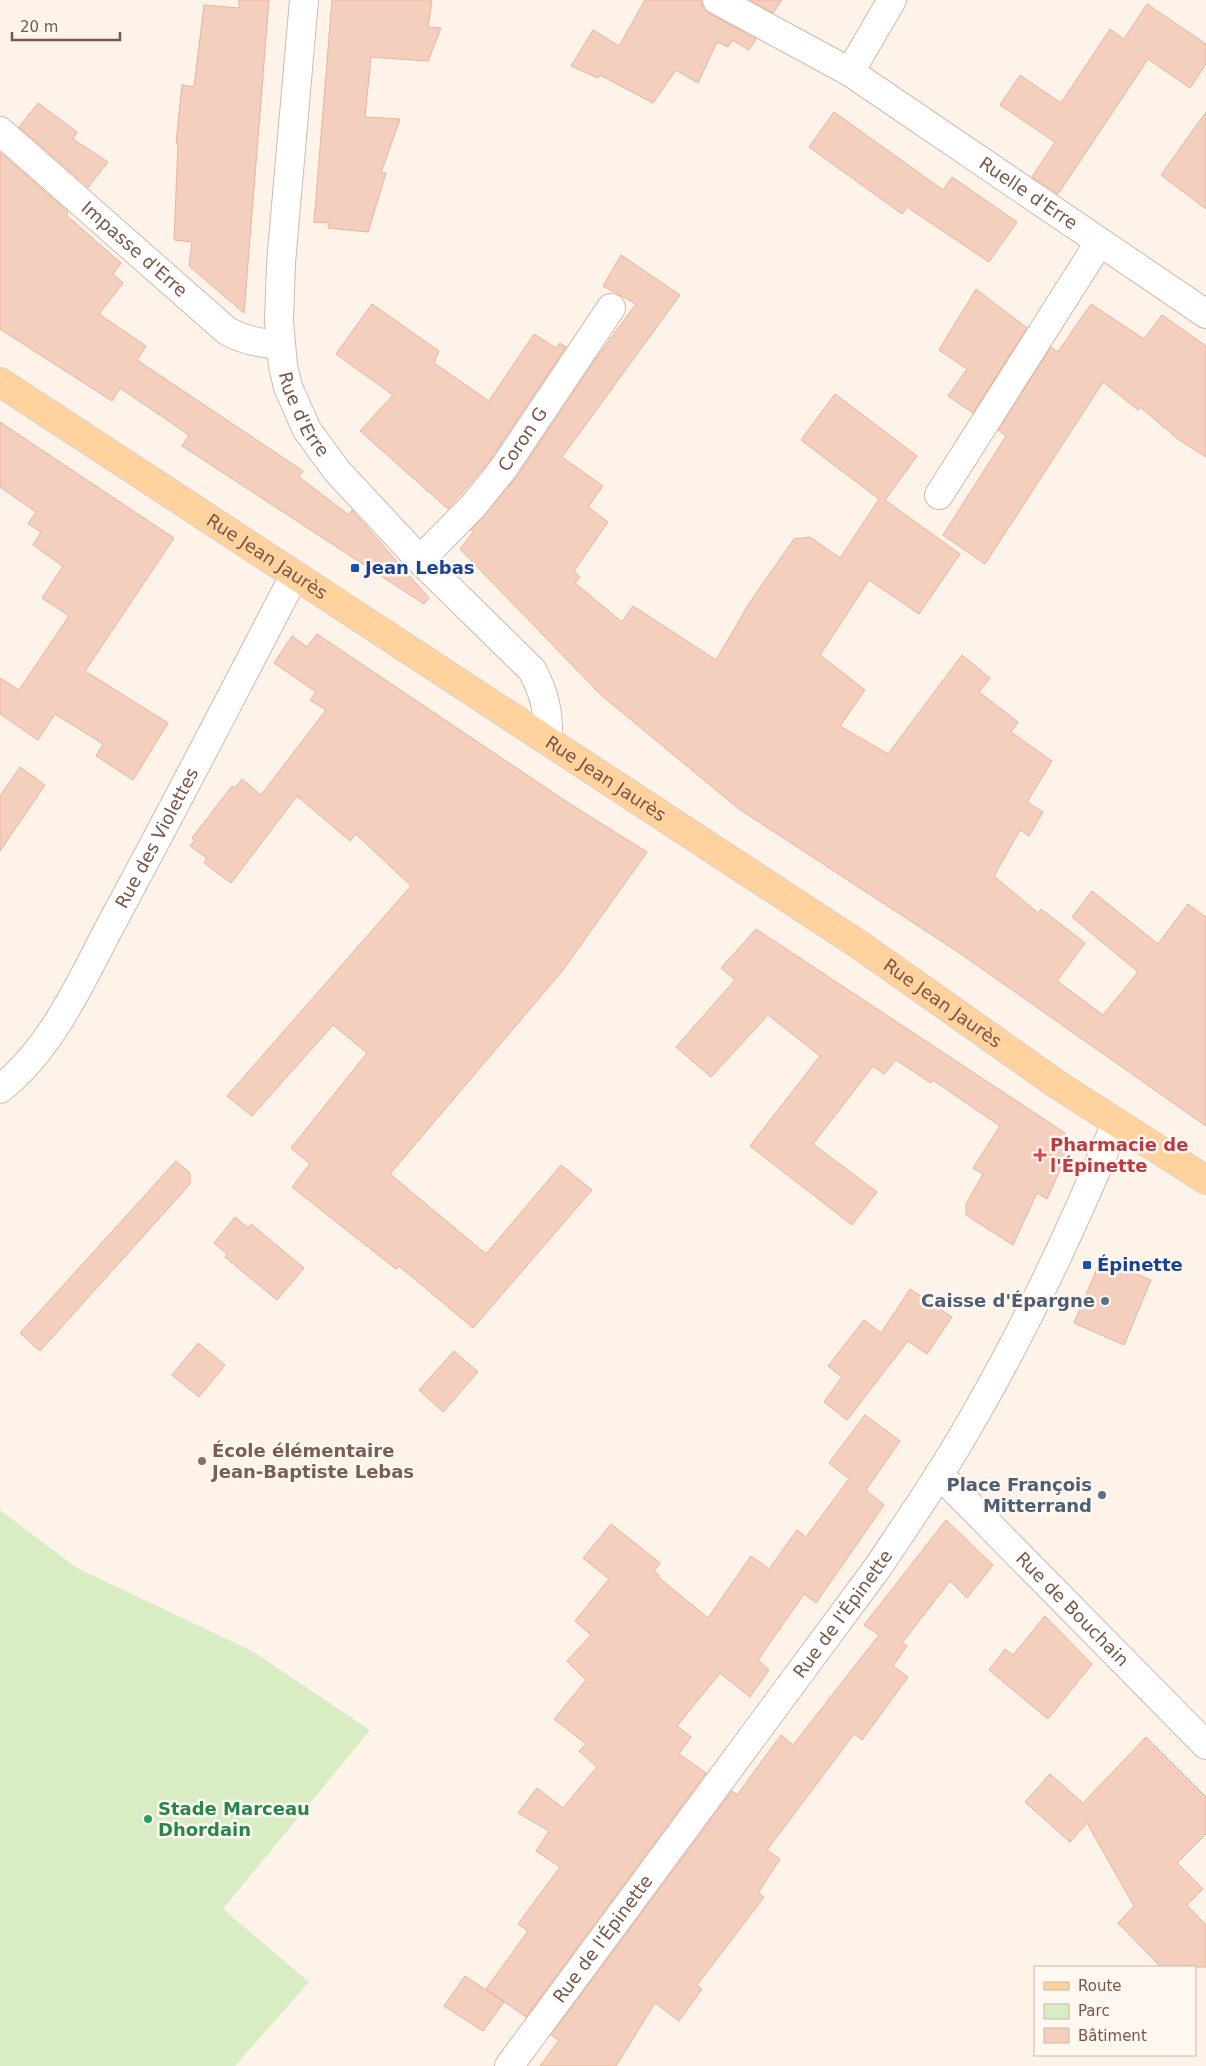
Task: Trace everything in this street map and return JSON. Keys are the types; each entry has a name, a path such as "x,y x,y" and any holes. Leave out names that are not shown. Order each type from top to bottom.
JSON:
{"main road":[{"name":"Rue Jean Jaurès","path":"0,382 861,946 1116,1124 1206,1180"}],"street":[{"name":"Rue d'Erre","path":"304,0 281,263 280,345 288,387 307,430 337,471 420,560 532,670 541,686 547,704 549,718 548,740"},
{"name":"Ruelle d'Erre","path":"717,0 850,72 1099,244 1206,314"},
{"path":"850,72 892,0"},
{"name":"Impasse d'Erre","path":"0,131 227,331 247,340 280,345"},
{"path":"939,494 1099,244"},
{"name":"Coron G","path":"420,560 473,506 503,469 611,308"},
{"name":"Rue des Violettes","path":"0,1089 19,1072 61,1016 156,842 294,576"},
{"name":"Rue de l'Épinette","path":"509,2066 878,1566 939,1474 975,1414 1057,1258 1116,1124"},
{"name":"Rue de Bouchain","path":"939,1474 1206,1745"}],"green space":[{"name":"Stade Marceau Dhordain","path":"0,1510 77,1568 252,1651 370,1730 223,1909 309,1982 235,2066 0,2066"}],"building":[{"path":"239,0 269,0 244,313 189,266 192,242 174,240 178,143 176,143 182,85 194,87 204,5 239,8"},
{"path":"332,0 432,0 428,27 441,28 428,61 371,57 365,117 400,119 381,173 386,173 368,232 328,228 329,223 314,222"},
{"path":"645,0 701,0 703,8 710,14 756,39 749,50 732,40 728,47 717,42 698,83 676,70 653,103 600,75 598,78 571,66 593,30 619,46"},
{"path":"750,0 782,0 773,13"},
{"path":"1147,4 1206,44 1206,64 1190,88 1148,59 1058,194 1032,177 1055,142 1000,105 1020,75 1061,103 1110,29 1124,39"},
{"path":"38,103 77,132 73,139 108,162 88,187 19,127"},
{"path":"834,112 943,190 952,177 1017,222 989,262 907,207 902,214 809,147"},
{"path":"1206,112 1206,209 1161,175"},
{"path":"0,152 68,212 66,215 121,263 113,274 123,283 99,314 146,346 137,360 303,471 299,477 349,515 352,510 429,598 424,604 182,446 189,435 120,388 112,401 0,329"},
{"path":"621,255 680,295 562,457 603,486 588,507 608,522 574,571 580,577 575,583 622,622 633,606 716,660 750,602 794,539 810,537 840,558 879,499 801,440 835,394 917,456 885,500 960,554 919,614 869,580 820,655 865,690 840,726 888,754 962,655 990,678 979,692 1018,722 1011,732 1052,761 1027,802 1043,812 1029,836 1020,830 994,876 1038,913 1041,909 1085,943 1057,981 1103,1015 1138,972 1072,917 1092,891 1158,944 1188,904 1206,917 1206,1126 961,954 739,809 601,695 460,549 473,532 471,530 516,478 594,361 636,304 603,286"},
{"path":"976,289 1027,328 973,413 948,396 967,369 939,350"},
{"path":"372,304 439,351 434,363 489,401 534,334 556,348 560,343 566,347 490,460 448,509 360,431 393,395 336,354"},
{"path":"1091,304 1144,339 1162,315 1206,346 1206,457 1179,440 1140,407 1138,410 1103,382 985,564 943,535 1006,436 998,430 1051,347 1058,352"},
{"path":"0,422 174,538 85,671 168,723 133,780 96,756 103,744 55,714 38,740 0,714 0,678 19,690 69,616 42,598 63,566 33,545 41,532 28,524 36,512 0,487"},
{"path":"317,634 570,804 647,852 563,970 390,1174 486,1254 561,1165 592,1190 473,1328 399,1266 396,1269 292,1187 310,1164 291,1148 367,1053 333,1025 252,1116 227,1096 411,886 356,834 350,841 297,796 231,883 204,863 207,858 190,846 195,840 192,838 232,786 235,788 242,779 261,795 326,710 310,700 316,692 274,663 292,636 307,647"},
{"path":"20,767 45,785 0,851 0,796"},
{"path":"756,929 1065,1133 1069,1150 1047,1199 1037,1193 1013,1245 966,1215 966,1204 983,1174 973,1168 1000,1126 933,1080 931,1083 896,1060 884,1074 873,1066 813,1144 877,1192 852,1225 750,1146 820,1056 768,1015 711,1077 676,1047 735,980 721,968"},
{"path":"176,1161 190,1173 190,1184 40,1351 20,1333"},
{"path":"235,1217 248,1228 251,1224 304,1268 277,1300 225,1257 227,1254 214,1243"},
{"path":"1101,1259 1151,1280 1124,1345 1074,1323"},
{"path":"910,1289 952,1317 927,1354 908,1341 847,1420 824,1402 842,1377 828,1366 864,1320 881,1333"},
{"path":"198,1343 225,1365 199,1397 172,1375"},
{"path":"454,1351 478,1372 443,1412 419,1390"},
{"path":"865,1415 900,1441 866,1490 884,1505 816,1603 804,1594 758,1660 769,1670 750,1697 720,1673 677,1726 691,1737 679,1754 706,1773 526,2017 486,1989 528,1931 518,1924 560,1867 536,1851 549,1831 518,1813 537,1788 563,1808 597,1767 579,1751 586,1744 554,1719 586,1680 567,1661 591,1635 575,1621 609,1579 583,1558 611,1524 660,1563 654,1571 659,1575 658,1577 708,1618 751,1556 769,1569 797,1530 806,1537 849,1479 829,1463"},
{"path":"946,1520 993,1565 967,1598 950,1581 902,1643 907,1646 893,1666 908,1677 862,1740 854,1734 767,1850 780,1859 758,1893 764,1897 697,1985 702,1989 679,2021 655,2003 616,2066 540,2066 559,2040 551,2035 732,1791 737,1795 781,1735 793,1745 879,1635 864,1625"},
{"path":"1045,1616 1092,1664 1048,1719 989,1670 1005,1649 1013,1655"},
{"path":"1146,1737 1206,1797 1206,1834 1177,1863 1203,1889 1187,1905 1206,1925 1206,1967 1160,1966 1118,1923 1134,1906 1087,1823 1070,1842 1025,1802 1050,1774 1083,1803"},
{"path":"465,1976 504,2002 483,2031 444,2006"}],"place":[{"name":"Jean Lebas","path":"355,568"},
{"name":"Pharmacie de l'Épinette","path":"1040,1155"},
{"name":"Épinette","path":"1087,1265"},
{"name":"Caisse d'Épargne","path":"1105,1301"},
{"name":"École élémentaire Jean-Baptiste Lebas","path":"202,1461"},
{"name":"Place François Mitterrand","path":"1102,1495"},
{"name":"Stade Marceau Dhordain","path":"148,1819"}]}
